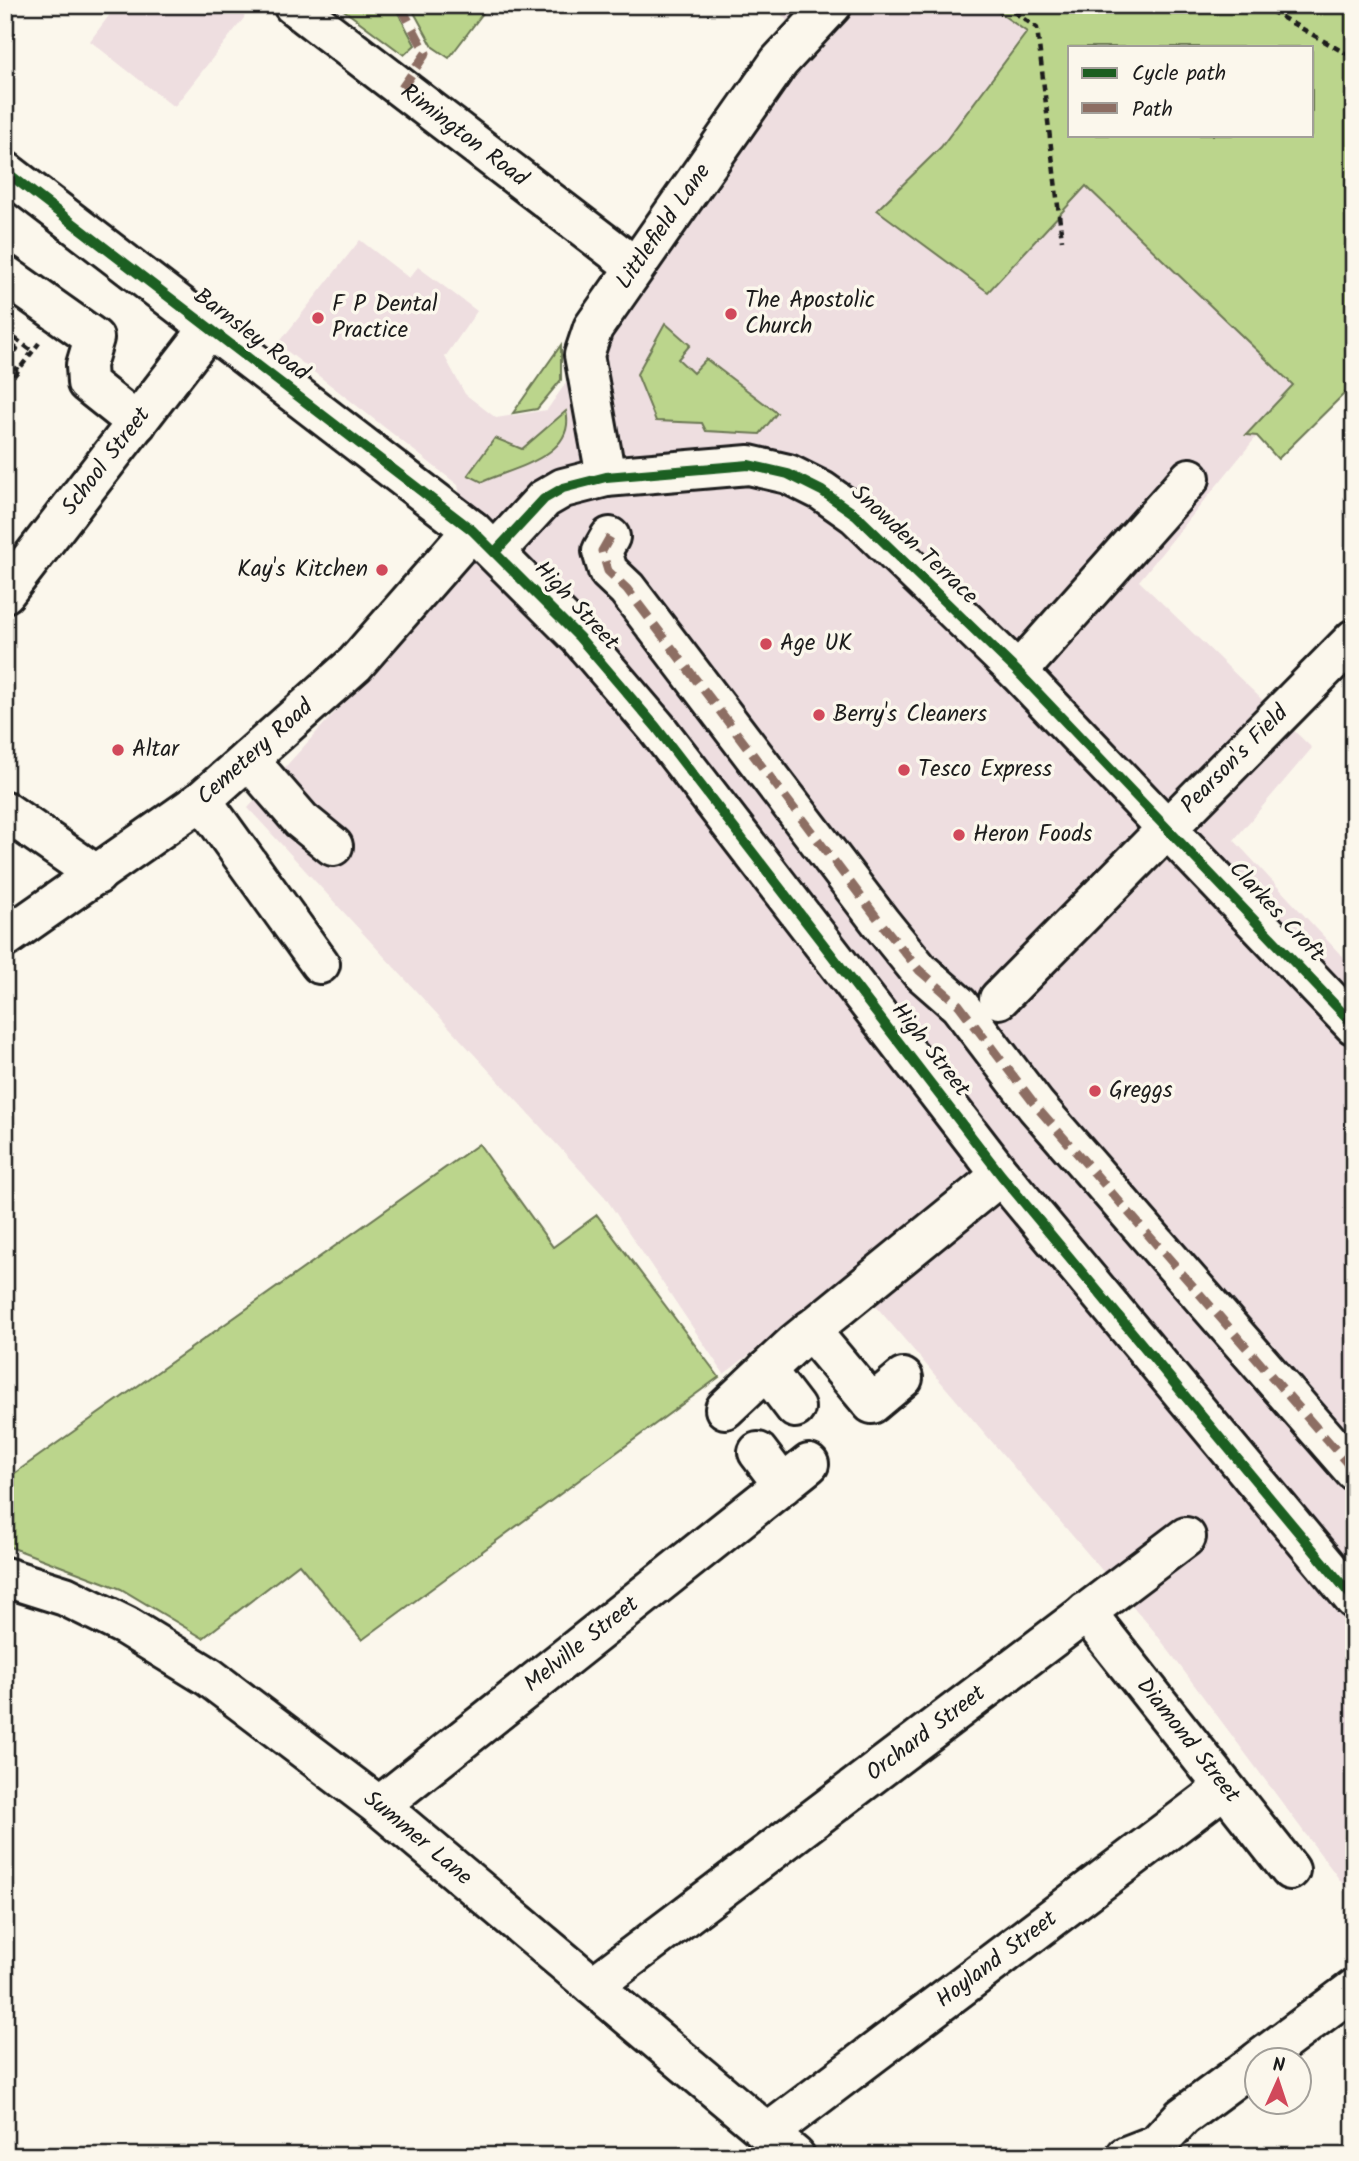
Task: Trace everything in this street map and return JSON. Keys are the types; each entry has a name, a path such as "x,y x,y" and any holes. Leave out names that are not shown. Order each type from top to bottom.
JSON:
{"street":[{"name":"Rimington Road","path":"293,5 634,266"},
{"name":"Littlefield Lane","path":"606,477 584,355 593,327 779,62 832,5"},
{"name":"Barnsley Road","path":"5,171 484,541"},
{"path":"5,275 94,338 86,365 87,383 137,423"},
{"name":"School Street","path":"5,593 208,330"},
{"name":"Snowden Terrace","path":"484,541 563,488 606,477 749,465 788,474 822,491 856,515 1018,672 1169,828"},
{"path":"1018,672 1190,478"},
{"name":"High Street","path":"610,537 602,551 608,571 627,589 881,923 919,970 959,1005 1036,1106 1354,1471"},
{"name":"Cemetery Road","path":"5,938 202,800 355,664 484,541"},
{"name":"High Street","path":"484,541 579,636 656,727 1001,1175 1354,1599"},
{"name":"Pearson's Field","path":"999,999 1354,639"},
{"path":"248,760 301,820 333,846"},
{"path":"202,800 320,964"},
{"path":"5,811 97,875"},
{"name":"Clarkes Croft","path":"1169,828 1354,1025"},
{"path":"725,1409 810,1331 1001,1175"},
{"path":"810,1331 873,1404 903,1378"},
{"path":"766,1370 795,1408"},
{"name":"Melville Street","path":"379,1806 796,1474 758,1451"},
{"name":"Orchard Street","path":"593,1986 1186,1538"},
{"name":"Summer Lane","path":"5,1577 65,1595 126,1626 209,1677 379,1806 782,2145"},
{"name":"Diamond Street","path":"1086,1612 1290,1870"},
{"name":"Hoyland Street","path":"782,2145 1224,1788"},
{"path":"1277,2046 1354,1989"},
{"path":"1126,2156 1157,2144 1182,2117 1244,2070"}],"path":[{"path":"1004,5 1037,28 1062,240"},
{"path":"1260,5 1354,58"},
{"path":"5,331 31,353 14,376"},
{"path":"5,340 17,349 12,355 5,351"},
{"path":"5,360 18,370"}],"shaded area":[{"path":"117,5 246,5 244,18 174,107 90,41"},
{"path":"770,5 988,5 1027,32 941,147 877,210 1085,186 1293,385 1246,434 1257,436 1139,581 1312,748 1234,840 1354,969 1354,1899 1154,1631 851,1277 724,1374 605,1197 248,808 472,561 458,485 278,344 360,240 409,278 418,267 477,311 445,357 465,394 496,418 547,410 800,47 785,18"}],"green space":[{"path":"337,5 394,5 415,45 404,55"},
{"path":"410,5 489,5 449,58 433,47"},
{"path":"988,5 1354,5 1354,384 1278,459 1257,436 1246,435 1293,385 1086,186 988,292 877,210 941,147 1027,32"},
{"path":"665,323 690,345 678,359 693,373 706,359 777,413 760,434 706,431 702,423 656,421 637,374"},
{"path":"561,345 561,380 537,409 513,413"},
{"path":"566,411 567,426 562,439 540,458 482,482 468,475 495,438 522,449"},
{"path":"479,1144 553,1247 597,1215 719,1377 362,1640 299,1564 203,1638 121,1589 5,1545 5,1480"}],"marked path":[{"path":"400,5 426,53 402,88"},
{"path":"610,537 602,551 608,571 627,589 881,923 919,970 959,1005 1036,1106 1354,1471"}],"cycle path":[{"path":"5,171 472,530 579,637 656,727 1001,1175 1354,1599"},
{"path":"495,552 544,499 563,488 606,477 749,465 788,474 822,491 856,515 1018,672 1354,1025"}],"place":[{"name":"The Apostolic Church","path":"731,314"},
{"name":"F P Dental Practice","path":"318,318"},
{"name":"Kay's Kitchen","path":"382,570"},
{"name":"Age UK","path":"766,644"},
{"name":"Berry's Cleaners","path":"819,715"},
{"name":"Altar","path":"118,750"},
{"name":"Tesco Express","path":"904,770"},
{"name":"Heron Foods","path":"959,835"},
{"name":"Greggs","path":"1095,1091"}]}
